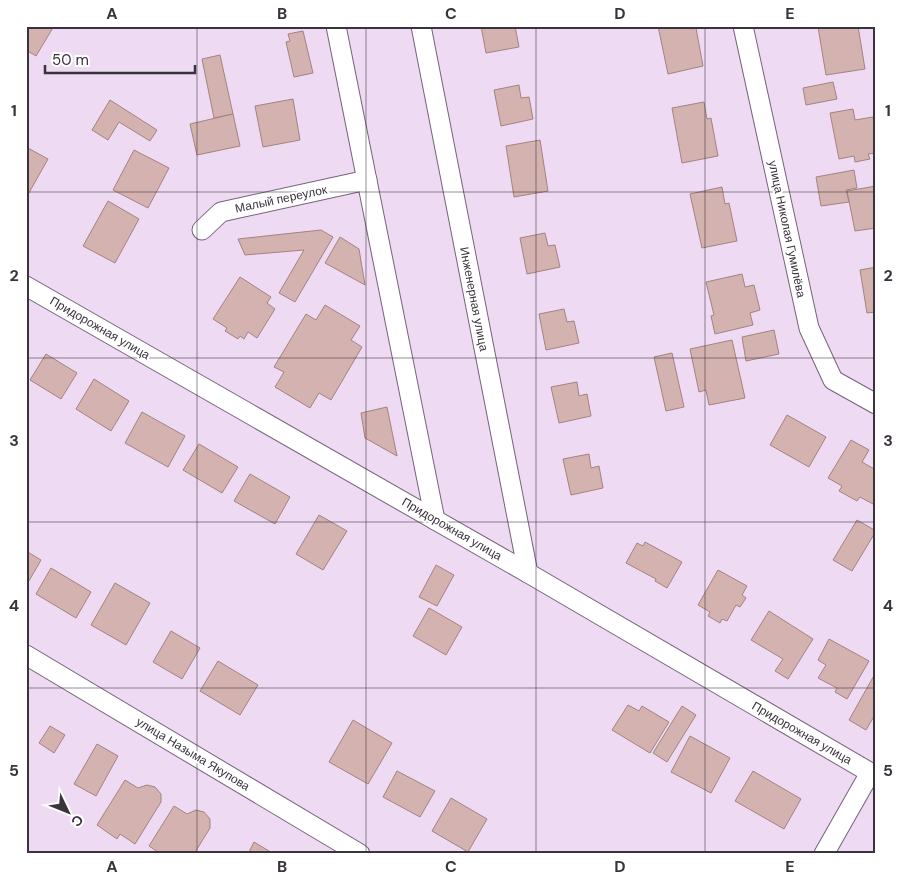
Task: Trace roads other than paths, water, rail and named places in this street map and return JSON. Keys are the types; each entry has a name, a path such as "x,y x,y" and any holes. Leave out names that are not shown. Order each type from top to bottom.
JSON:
{"street":[{"path":"336,26 434,520"},
{"name":"Инженерная улица","path":"421,26 528,572"},
{"name":"улица Николая Гумилёва","path":"743,26 809,328 833,380 876,404"},
{"name":"Малый переулок","path":"202,230 221,212 367,180"},
{"name":"Придорожная улица","path":"26,286 528,572 873,774"},
{"name":"улица Назыма Якупова","path":"26,655 360,854"},
{"path":"824,854 873,774"}]}
